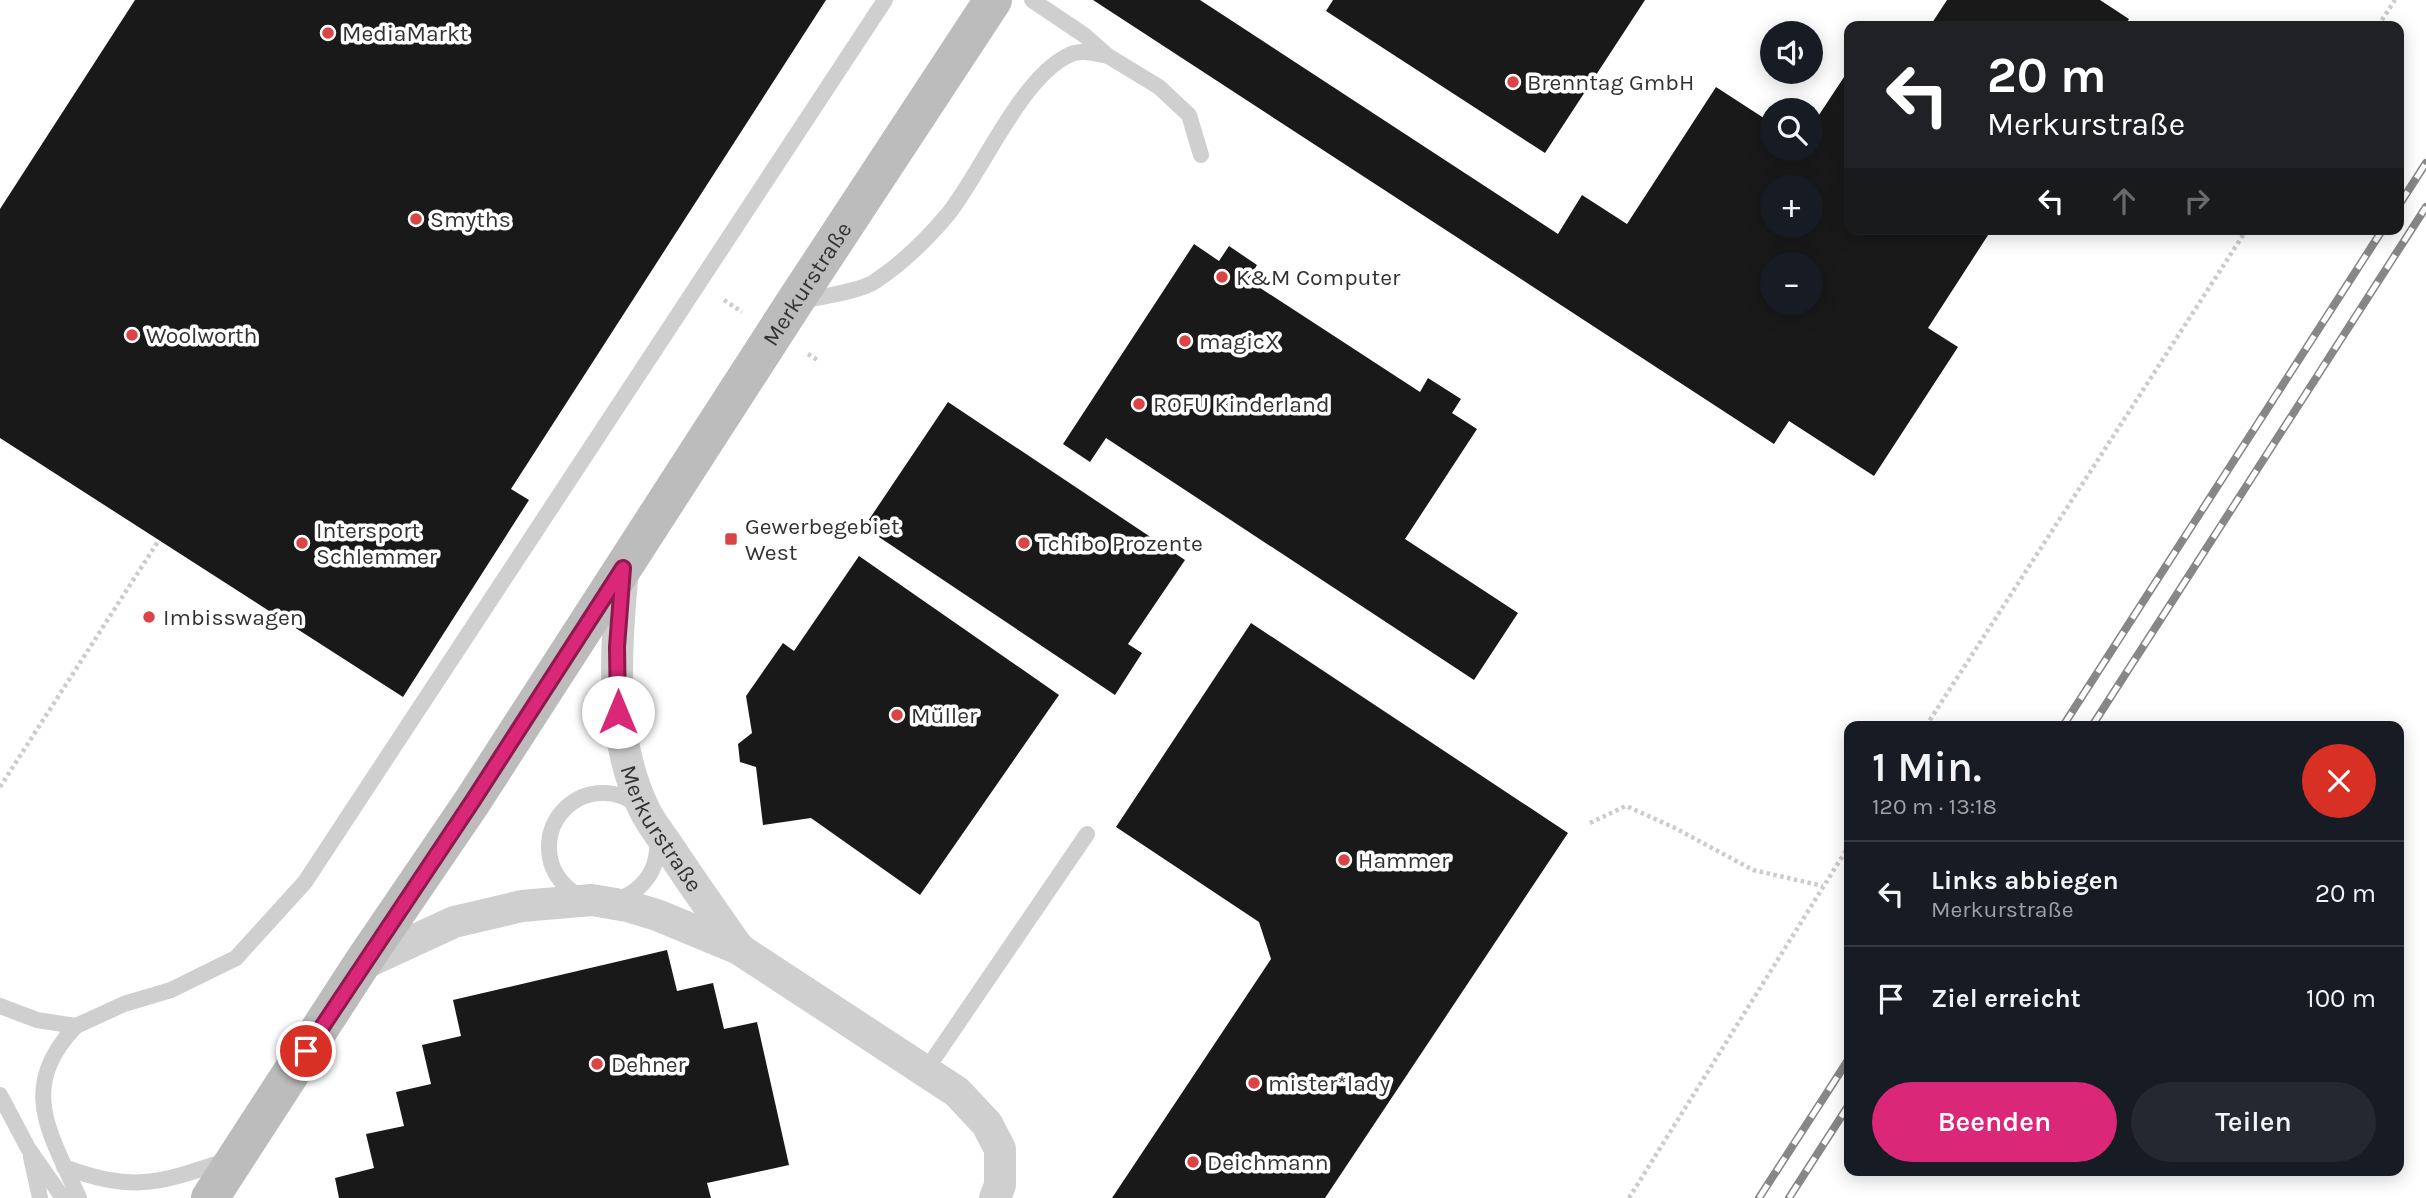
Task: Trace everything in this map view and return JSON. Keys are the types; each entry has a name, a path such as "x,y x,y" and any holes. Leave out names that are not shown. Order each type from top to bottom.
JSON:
{"street":[{"name":"Merkurstraße","path":"210,1198 361,965 472,802 793,303 993,0"},
{"name":"Merkurstraße","path":"623,568 617,647 618,712 626,760 646,813 739,949"},
{"name":"Merkurstraße","path":"361,965 454,922 522,905 592,900 657,915 739,949 957,1092 987,1124 1000,1149 1000,1185 995,1198"}],"lane":[{"path":"79,1198 52,1136 42,1102 44,1076 61,1042 76,1026 124,1004 171,990 236,958 305,883 884,0"},
{"path":"1032,0 1084,35 1108,56 1159,87 1189,115 1200,155"},
{"path":"793,303 872,284 914,250 949,212 1020,104 1046,70 1068,55 1083,51 1108,56"},
{"path":"603,792 627,798 646,813 654,828 657,845 655,863 647,879 625,897 609,901 592,900 570,890 557,875 550,859 549,841 554,824 575,800 603,792"},
{"path":"926,1070 1087,834"},
{"path":"0,1006 37,1020 76,1026"},
{"path":"0,1095 28,1148 63,1198"},
{"path":"28,1148 40,1198"},
{"path":"64,1167 113,1182 139,1184 173,1179 236,1158"}],"path":[{"path":"2381,21 2395,0"},
{"path":"1929,721 2243,235"},
{"path":"725,534 731,539"},
{"path":"0,787 159,540"},
{"path":"1590,823 1626,806 1673,827 1753,870 1823,886"},
{"path":"1629,1198 1844,853"}],"building":[{"path":"135,0 826,0 511,489 529,500 403,697 0,438 0,209"},
{"path":"1093,0 1200,0 1558,234 1582,195 1627,224 1716,87 1760,116 1760,161 1823,161 1823,109 1844,77 1844,235 1988,235 1928,328 1958,347 1874,476 1789,421 1774,444"},
{"name":"Brenntag GmbH","path":"1333,0 1645,0 1545,153 1326,11"},
{"path":"1947,0 2100,0 2129,19 2128,21 1933,21"},
{"path":"1194,244 1219,261 1229,246 1257,265 1248,280 1420,392 1428,378 1461,399 1452,413 1477,429 1405,539 1518,613 1474,680 1106,438 1090,462 1063,444"},
{"name":"Tchibo Prozente","path":"948,402 1185,560 1128,644 1142,653 1115,695 864,527"},
{"name":"Müller","path":"859,556 1059,695 920,895 811,818 763,825 756,767 740,762 738,744 752,733 746,696 783,643 794,651"},
{"path":"1251,623 1568,833 1325,1198 1112,1198 1271,959 1259,922 1116,827"},
{"name":"Dehner","path":"667,950 677,991 713,983 724,1029 757,1022 789,1165 707,1183 711,1198 339,1198 335,1178 374,1168 366,1134 404,1126 396,1092 431,1084 422,1045 461,1036 453,1000"}],"railway":[{"path":"2404,197 2426,163"},
{"path":"2095,721 2426,207"},
{"path":"2066,721 2379,235"},
{"path":"1759,1198 1844,1066"},
{"path":"1789,1198 1844,1112"}],"place":[{"name":"MediaMarkt","path":"328,33"},
{"name":"Brenntag GmbH","path":"1513,82"},
{"name":"Smyths","path":"416,219"},
{"name":"K&M Computer","path":"1222,277"},
{"name":"Woolworth","path":"132,335"},
{"name":"magicX","path":"1185,341"},
{"name":"ROFU Kinderland","path":"1139,404"},
{"name":"Gewerbegebiet West","path":"731,539"},
{"name":"Intersport Schlemmer","path":"302,543"},
{"name":"Tchibo Prozente","path":"1024,543"},
{"name":"Imbisswagen","path":"149,617"},
{"name":"Müller","path":"897,715"},
{"name":"Hammer","path":"1344,860"},
{"name":"Dehner","path":"597,1064"},
{"name":"mister*lady","path":"1254,1083"},
{"name":"Deichmann","path":"1193,1162"}],"route":[{"path":"306,1051 472,802 623,568 617,647 618,712"}]}
